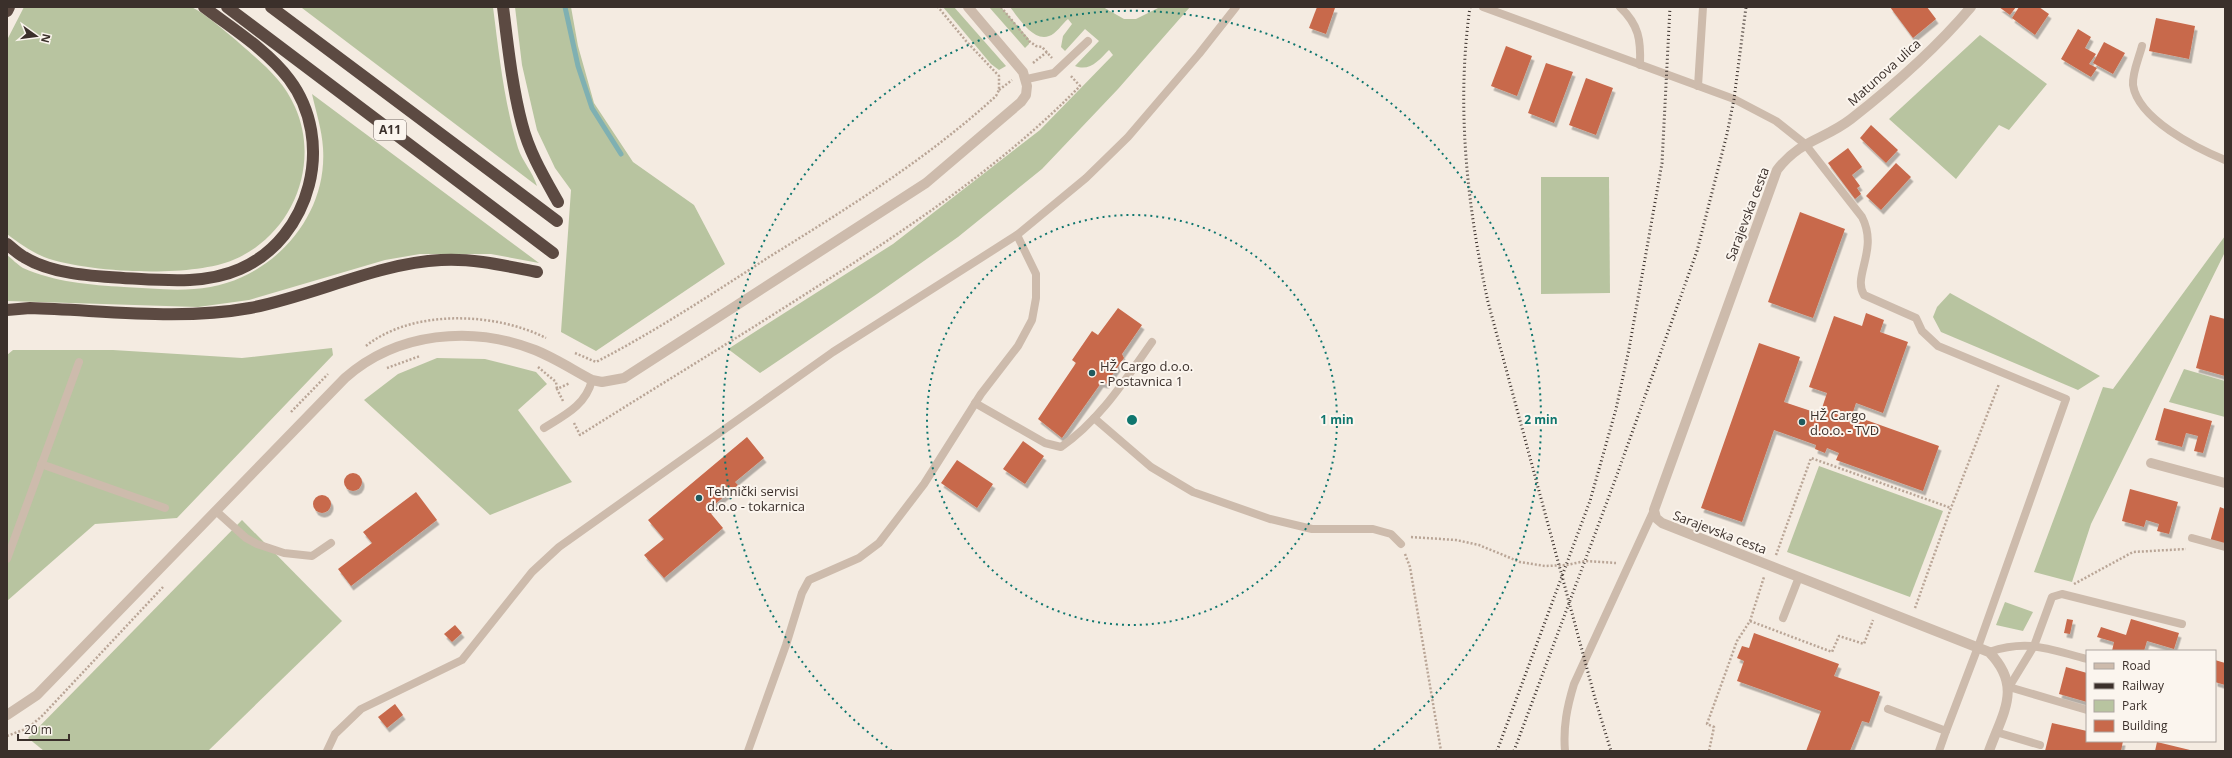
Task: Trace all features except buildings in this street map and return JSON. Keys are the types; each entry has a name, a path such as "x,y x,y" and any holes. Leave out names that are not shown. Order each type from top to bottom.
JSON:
{"highway":[{"path":"7,11 9,7"},
{"path":"7,244 24,257 57,270 105,277 183,281 211,278 240,269 264,254 290,229 304,202 311,175 314,142 307,113 289,79 277,66 258,47 204,7"},
{"name":"A11","path":"227,7 553,253"},
{"name":"A11","path":"271,7 557,221"},
{"path":"503,7 511,74 522,125 533,156 558,202"},
{"path":"7,310 37,308 194,313 249,308 289,299 404,265 441,260 481,262 537,272"}],"street":[{"path":"7,715 37,695 345,378 360,365 394,348 436,337 455,335 483,336 535,351 592,380 602,382 624,378 926,183 1022,102 1026,95 1027,79 1018,64 968,7"},
{"name":"Matunova ulica","path":"1805,144 1850,120 1885,91 1958,22 1971,7"},
{"name":"Sarajevska cesta","path":"1805,144 1787,157 1777,170 1654,510 1656,518 1662,524 1988,652 2000,663 2006,676 2008,687 2008,701 1989,751"},
{"path":"2151,463 2225,483"}],"lane":[{"path":"328,751 335,734 361,709 462,660 532,572 559,547 833,352 1017,235 1086,178 1128,138 1199,54 1236,7"},
{"path":"1483,7 1734,99 1776,121 1805,144 1868,227 1869,248 1860,289 1864,295 1916,318 1922,331 1938,346 2066,399 1978,647 1939,751"},
{"path":"1620,7 1636,27 1641,43 1640,65"},
{"path":"1698,86 1704,7"},
{"path":"1027,79 1054,73 1088,41"},
{"path":"2142,46 2133,85 2140,104 2154,119 2207,152 2225,160"},
{"path":"748,751 786,645 802,593 809,580 859,558 879,543 924,484 975,403 1018,346 1032,320 1036,298 1036,274 1017,235"},
{"path":"975,403 1045,443 1062,447 1076,437 1107,405 1152,342"},
{"path":"7,559 79,362"},
{"path":"544,428 585,400 592,380"},
{"path":"1094,418 1151,467 1193,492 1270,518 1312,529 1374,530 1391,534 1401,544"},
{"path":"41,464 165,508"},
{"path":"1565,751 1563,729 1574,684 1654,510"},
{"path":"216,511 246,538 257,544 284,553 312,556 331,543"},
{"path":"2195,539 2225,547"},
{"path":"1783,618 1799,577"},
{"path":"2086,710 2018,688 2008,687 2034,646 2052,598 2062,594 2182,624"},
{"path":"1988,652 2016,646 2034,646 2086,659"},
{"path":"1888,709 1946,731"},
{"path":"1996,732 2040,745"}],"path":[{"path":"1001,7 1029,41 1042,47 1053,58"},
{"path":"1035,62 1047,52"},
{"path":"574,424 580,435 755,327 903,231 970,183 1036,129 1080,86 1072,78"},
{"path":"999,90 1011,81"},
{"path":"384,369 426,354"},
{"path":"530,365 549,375 556,382 557,389 564,402"},
{"path":"1915,608 1951,508 2003,374"},
{"path":"557,389 567,384"},
{"path":"1775,557 1811,458 1951,508"},
{"path":"1395,538 1456,540 1479,545 1520,562 1545,566 1567,565 1585,561 1629,563"},
{"path":"2070,596 2075,582 2133,552 2184,551 2195,539"},
{"path":"1401,544 1410,567 1441,751"},
{"path":"1709,751 1714,727 1707,724 1737,641 1750,621 1766,573"},
{"path":"7,736 28,728 42,716 167,583"},
{"path":"1750,621 1832,652 1839,636 1864,644 1875,616"}],"green space":[{"path":"24,7 190,7 203,14 232,37 272,73 287,92 295,107 302,129 305,152 302,175 296,196 285,216 271,234 254,249 233,260 215,266 166,271 139,271 86,267 44,257 25,247 7,234 7,40"},
{"path":"493,7 502,78 513,131 520,153 537,186 302,8"},
{"path":"515,7 571,7 578,46 594,103 633,162 694,205 725,264 596,351 561,332 571,190 555,168 537,130 522,65"},
{"path":"943,7 954,7 1006,66 999,70 991,64"},
{"path":"989,7 1001,7 1029,39 1029,44 1025,48"},
{"path":"1010,7 1103,7 1124,19 1136,19 1160,7 1190,7 1118,89 1042,169 958,237 760,373 728,349 893,244 1040,130 1113,55 1109,50 1098,61 1090,66 1075,66 1099,41 1085,29 1065,51 1061,47 1063,36 1072,24 1068,19 1054,33 1043,37 1026,28"},
{"path":"1980,35 2047,84 2009,130 1999,125 1956,179 1889,119"},
{"path":"312,94 539,263 491,254 420,254 385,260 249,300 198,307 7,301 7,255 23,268 60,280 99,285 168,290 185,290 220,285 245,276 268,262 287,244 303,224 315,200 322,175 323,148"},
{"path":"1541,177 1609,177 1610,293 1541,294"},
{"path":"2225,236 2225,252 2091,524 2072,582 2034,572 2103,387 2113,389"},
{"path":"1950,293 2100,376 2078,390 1941,332 1933,317 1937,307"},
{"path":"332,348 333,355 177,518 95,524 7,601 7,355 13,350 113,350 242,358"},
{"path":"437,358 485,359 536,372 547,384 518,410 572,482 490,515 364,400 398,374"},
{"path":"2184,369 2225,381 2225,417 2169,402"},
{"path":"1819,466 1943,511 1910,597 1787,552"},
{"path":"242,520 342,621 208,751 44,751 28,738"},
{"path":"2005,602 2033,612 2023,631 1996,625"}],"waterway":[{"path":"565,7 578,66 592,108 621,154"}],"railway":[{"path":"1470,7 1466,44 1464,118 1469,192 1481,266 1488,302 1596,702 1611,751"},
{"path":"1497,751 1590,501 1616,409 1629,349 1662,163 1670,7"},
{"path":"1514,751 1618,472 1697,251 1727,134 1734,99 1746,7"}],"place":[{"name":"HŽ Cargo d.o.o. - Postavnica 1","path":"1092,373"},
{"name":"HŽ Cargo d.o.o. - TVD","path":"1802,422"},
{"name":"Tehnički servisi d.o.o - tokarnica","path":"699,498"}]}
